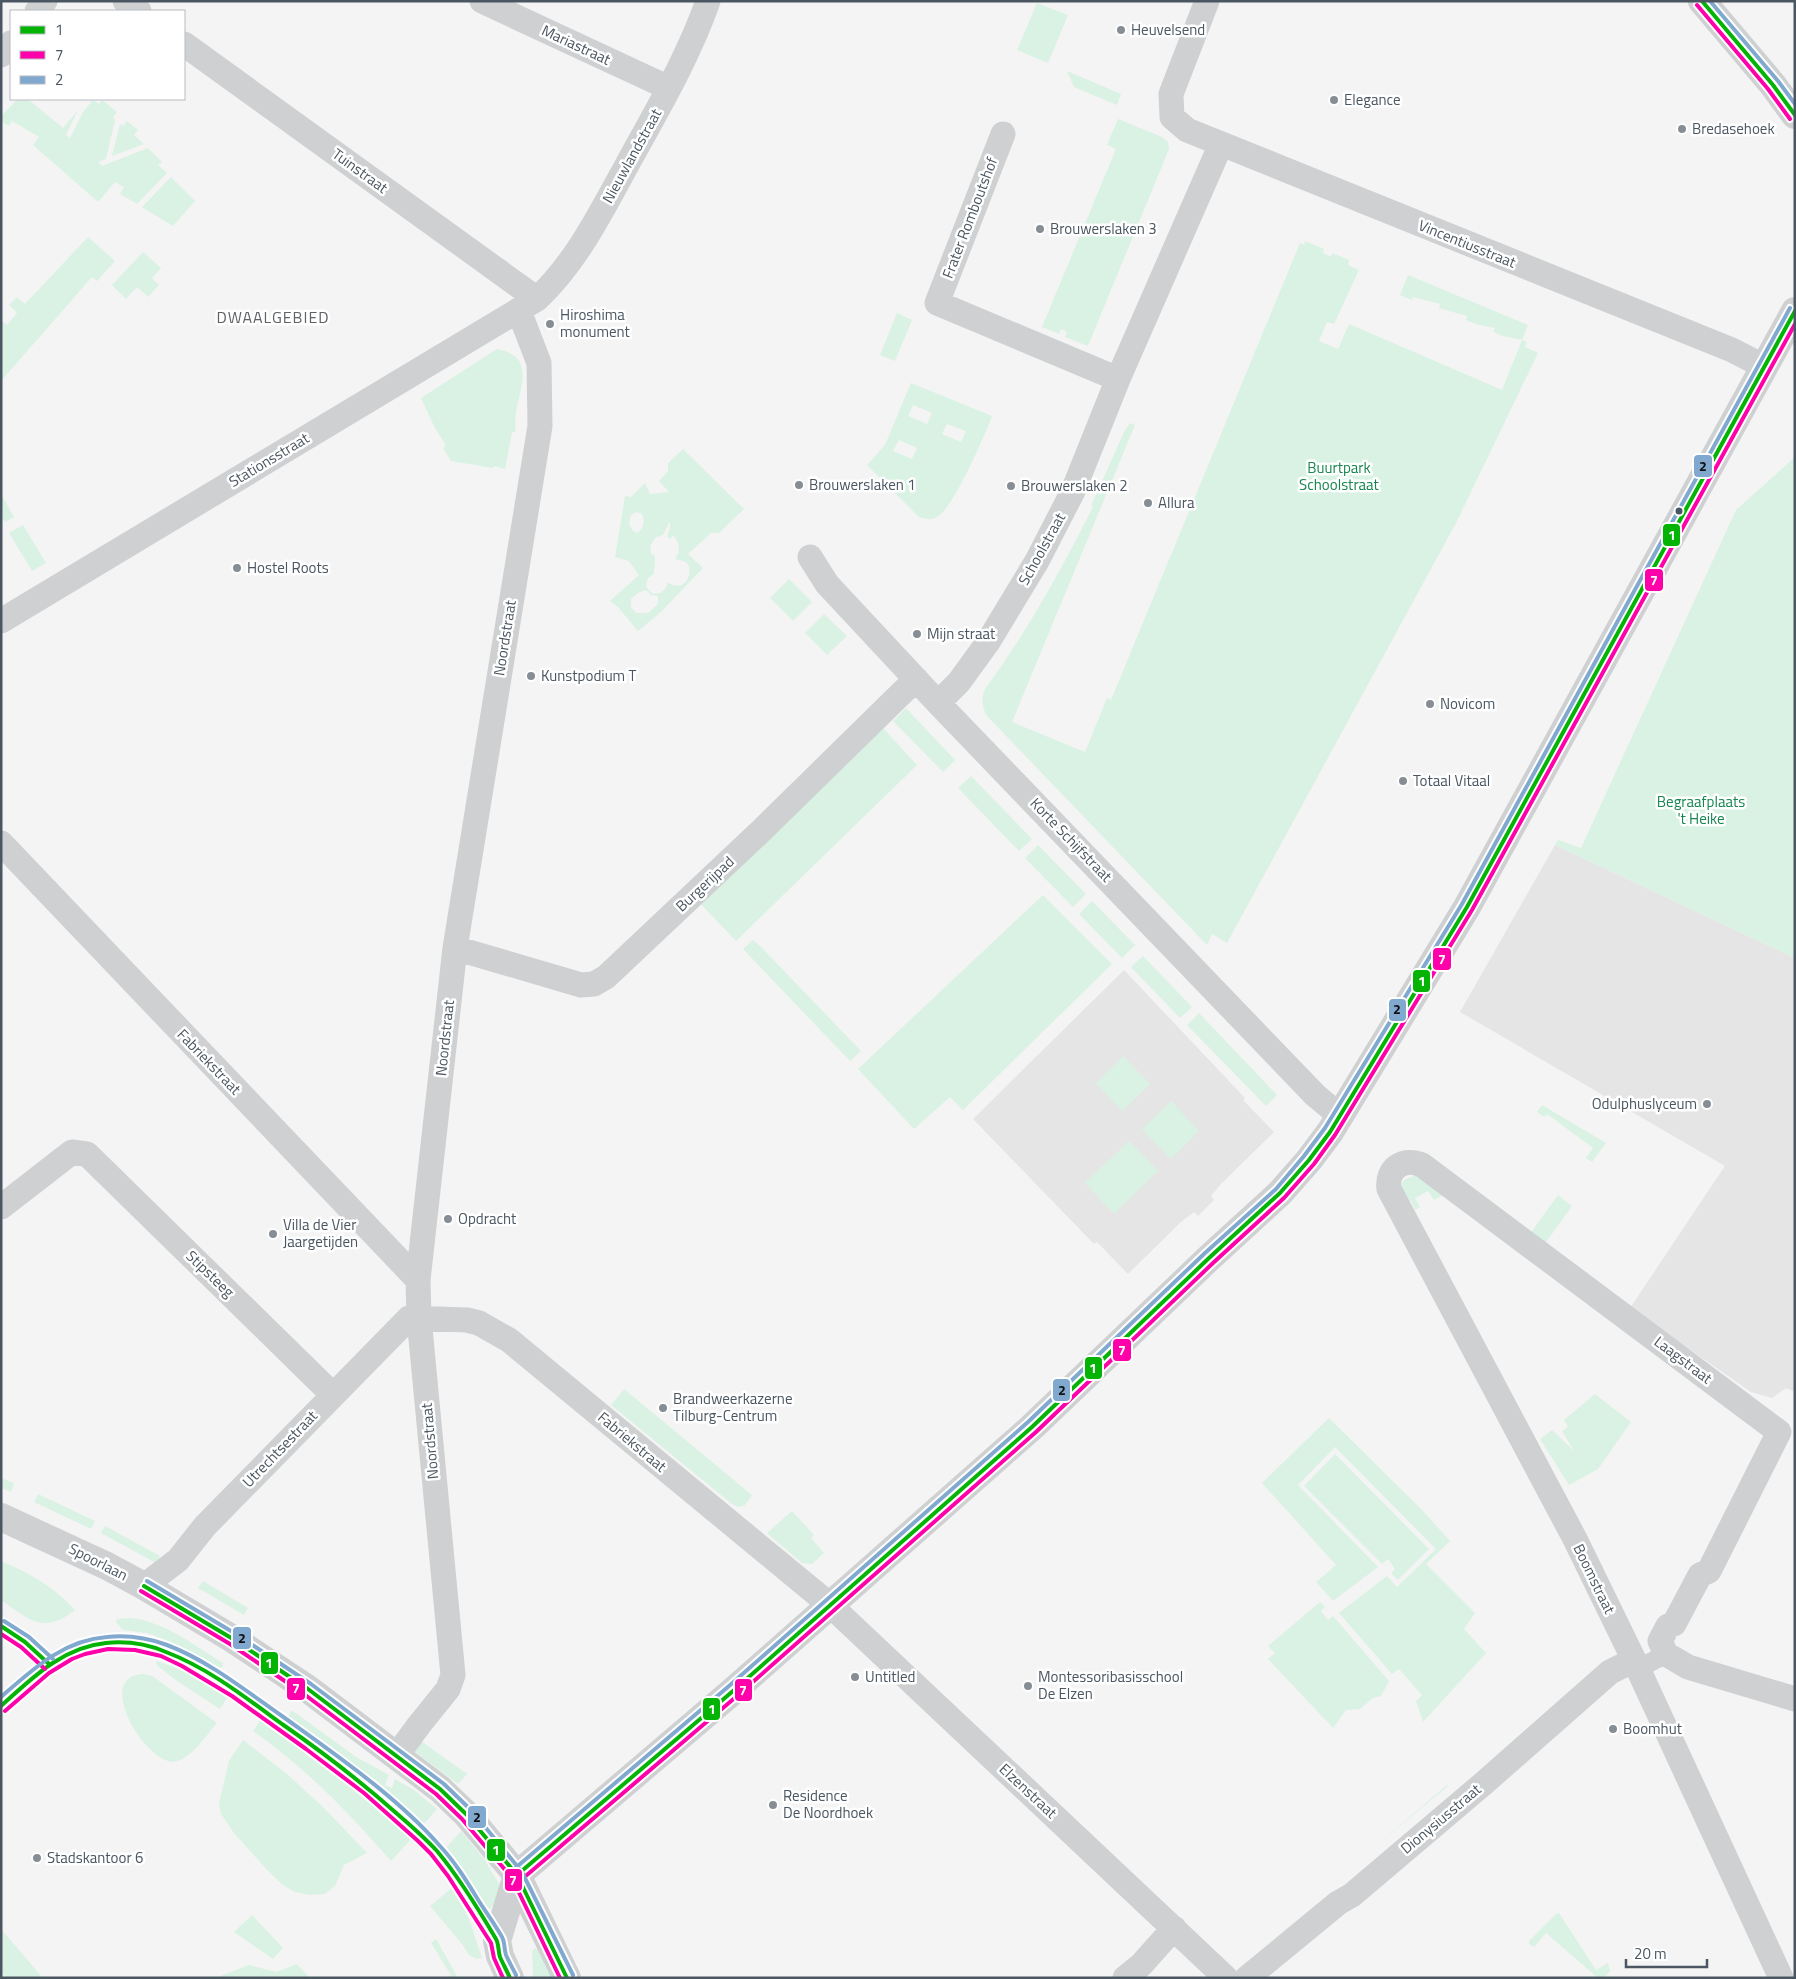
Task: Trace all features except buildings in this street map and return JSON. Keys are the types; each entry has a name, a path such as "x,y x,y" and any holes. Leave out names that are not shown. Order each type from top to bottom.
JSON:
{"street":[{"path":"125,1 138,10"},
{"name":"Mariastraat","path":"482,1 669,88"},
{"name":"Nieuwlandstraat","path":"528,305 562,272 598,218 669,88 708,1"},
{"name":"Vincentiusstraat","path":"1206,1 1171,94 1172,117 1187,130 1732,350 1765,367"},
{"path":"1702,1 1784,90 1795,115"},
{"path":"1,55 10,44"},
{"name":"Tuinstraat","path":"185,45 528,305"},
{"name":"Frater Romboutshof","path":"1003,134 937,303 1118,379"},
{"name":"Schoolstraat","path":"938,702 959,682 988,642 1037,561 1073,491 1118,379 1221,144"},
{"name":"Stationsstraat","path":"1,621 528,305"},
{"name":"Noordstraat","path":"396,1755 448,1689 453,1675 419,1318 418,1280 456,948 540,426 539,363 528,305"},
{"path":"510,1978 500,1956 497,1941 517,1875 733,1691 1032,1427 1280,1192 1309,1160 1340,1116 1467,907 1795,311"},
{"name":"Korte Schijfstraat","path":"810,557 827,584 916,679 1315,1095 1340,1116"},
{"name":"Burgerijpad","path":"456,948 582,985 594,984 606,977 687,902 916,679"},
{"name":"Fabriekstraat","path":"1,843 418,1280"},
{"name":"Stipsteeg","path":"1,1207 72,1152 87,1154 334,1395"},
{"name":"Laagstraat","path":"1389,1190 1389,1178 1399,1165 1410,1161 1422,1165 1787,1431 1709,1571 1700,1575 1674,1624 1668,1626 1660,1642 1666,1654"},
{"name":"Boomstraat","path":"1389,1190 1575,1540 1636,1665 1781,1978"},
{"name":"Utrechtsestraat","path":"144,1586 178,1560 205,1526 409,1318 419,1318"},
{"name":"Fabriekstraat","path":"419,1318 479,1322 509,1340 830,1605"},
{"name":"Spoorlaan","path":"1,1517 60,1543 144,1586 233,1639 300,1684 440,1789 466,1815 517,1875 567,1978"},
{"name":"Elzenstraat","path":"830,1605 1226,1978"},
{"path":"1636,1665 1666,1654 1688,1667 1795,1699"},
{"name":"Dionysiusstraat","path":"1247,1978 1338,1902 1352,1895 1484,1783 1610,1672 1636,1665"},
{"path":"1125,1978 1146,1960 1174,1928"}],"shaded area":[{"name":"Odulphuslyceum","path":"1555,845 1795,958 1795,1392 1786,1388 1772,1398 1751,1392 1630,1308 1725,1166 1460,1012"},
{"path":"1124,970 1245,1098 1243,1100 1274,1132 1221,1184 1211,1196 1214,1200 1198,1216 1194,1212 1181,1222 1128,1274 1097,1242 1094,1244 973,1119"}],"green space":[{"path":"1037,3 1068,15 1048,63 1017,50"},
{"path":"1067,71 1121,94 1117,105 1074,87"},
{"path":"17,100 30,101 63,128 78,110 66,135 70,138 83,112 93,100 99,104 102,100 117,112 113,117 115,120 106,159 98,162 102,166 148,148 162,162 158,165 167,173 137,204 120,194 124,187 115,182 98,202 33,145 39,137 12,121 9,126 1,121 1,116"},
{"path":"1118,119 1162,137 1168,142 1169,149 1088,346 1065,337 1067,332 1061,329 1059,334 1042,327 1116,149 1107,145"},
{"path":"127,121 138,130 134,135 144,144 112,156 120,124 123,126"},
{"path":"171,177 195,201 173,226 142,207"},
{"path":"88,237 115,261 97,281 92,277 1,381 1,320 7,325 17,313 9,305 17,297 25,304"},
{"name":"Buurtpark Schoolstraat","path":"1305,241 1324,249 1323,253 1331,257 1332,253 1349,260 1348,265 1359,270 1334,324 1327,322 1319,341 1338,349 1349,324 1502,390 1522,340 1527,342 1525,347 1538,353 1456,523 1227,943 1212,934 1207,945 987,716 983,706 983,696 985,689 1029,623 1069,554 1093,507 1091,506 1124,432 1130,423 1135,425 1012,722 1085,752 1107,698 1111,700 1300,243 1304,245"},
{"path":"143,252 161,268 152,278 159,285 148,297 137,287 126,299 112,285"},
{"path":"1408,275 1528,325 1522,340 1493,332 1495,328 1466,320 1467,316 1439,308 1440,304 1413,297 1412,300 1400,295"},
{"path":"897,313 912,320 895,361 880,355"},
{"path":"497,349 517,358 523,373 516,412 515,432 512,432 505,469 495,466 493,468 451,461 443,448 446,446 421,398"},
{"path":"911,383 992,416 976,455 952,500 944,511 932,519 919,517 867,465 885,445","holes":["913,405 932,413 927,424 908,416","947,424 966,431 961,442 942,434","899,440 917,448 912,459 893,451"]},
{"path":"683,449 744,509 719,533 711,533 688,554 703,568 662,611 638,631 618,607 610,601 639,575 629,561 615,557 625,496 631,497 645,483 650,494 669,492 659,481 668,471 668,463","holes":["636,512 642,514 643,519 643,525 637,533 632,530 629,524 631,515","670,521 667,536 670,539 673,535 679,547 675,559 688,564 689,574 688,579 682,585 677,586 668,582 664,590 654,594 646,585 648,578 654,574 655,557 651,553 650,546 656,537 663,535","646,590 651,595 658,596 658,604 648,613 636,613 631,607 631,599 638,593"]},
{"name":"Begraafplaats 't Heike","path":"1795,457 1795,958 1555,845 1558,840 1581,848 1736,510"},
{"path":"1,494 14,517 5,522 1,516"},
{"path":"23,525 46,563 32,571 9,533"},
{"path":"789,579 812,602 793,621 770,598"},
{"path":"824,614 847,636 827,655 805,633"},
{"path":"906,708 955,760 943,772 893,721"},
{"path":"881,726 917,765 736,941 697,900"},
{"path":"971,776 1032,839 1019,851 958,788"},
{"path":"1038,845 1086,894 1073,907 1025,858"},
{"path":"1043,895 1112,964 963,1110 950,1097 914,1129 858,1069"},
{"path":"1092,901 1135,945 1122,958 1079,914"},
{"path":"753,940 861,1051 850,1061 743,949"},
{"path":"1143,956 1192,1007 1180,1018 1131,967"},
{"path":"1199,1013 1277,1095 1266,1106 1187,1025"},
{"path":"1123,1056 1150,1084 1122,1111 1096,1083"},
{"path":"1171,1101 1199,1131 1171,1159 1142,1129"},
{"path":"1542,1105 1606,1143 1592,1162 1586,1158 1593,1148 1547,1114 1544,1117 1537,1112"},
{"path":"1129,1141 1158,1171 1114,1214 1085,1183"},
{"path":"1416,1175 1445,1194 1434,1200 1428,1191 1415,1198 1420,1207 1415,1210 1411,1201 1403,1199 1400,1187 1404,1180"},
{"path":"1558,1195 1572,1206 1544,1245 1530,1234"},
{"path":"624,1389 752,1495 745,1505 738,1507 732,1504 611,1405"},
{"path":"1595,1394 1631,1422 1598,1469 1569,1485 1540,1439 1552,1430 1574,1451 1562,1431 1568,1427 1564,1420"},
{"path":"1329,1418 1420,1508 1450,1541 1426,1564 1475,1613 1464,1629 1486,1653 1423,1722 1416,1701 1422,1695 1399,1669 1392,1674 1339,1613 1387,1576 1397,1587 1436,1549 1335,1447 1298,1485 1378,1567 1333,1601 1316,1582 1336,1565 1262,1483"},
{"path":"1335,1454 1429,1549 1398,1580 1391,1573 1395,1569 1388,1559 1382,1564 1304,1486"},
{"path":"1,1478 14,1483 11,1492 1,1488"},
{"path":"38,1494 95,1521 91,1529 34,1502"},
{"path":"792,1511 814,1535 811,1538 824,1553 812,1564 802,1563 767,1533"},
{"path":"105,1526 160,1556 156,1563 101,1533"},
{"path":"1,1561 41,1581 75,1610 64,1618 45,1623 37,1622 20,1614 1,1600"},
{"path":"203,1581 248,1608 244,1615 198,1588"},
{"path":"1320,1602 1325,1607 1321,1611 1328,1620 1333,1616 1389,1681 1381,1696 1373,1698 1360,1709 1346,1710 1333,1728 1268,1659 1275,1653 1268,1646"},
{"path":"117,1619 143,1620 167,1629 223,1663 223,1666 217,1671 166,1640 147,1633 123,1630 116,1622"},
{"path":"157,1661 192,1674 228,1696 220,1709 177,1681 158,1666"},
{"path":"143,1674 152,1676 217,1723 194,1750 178,1761 166,1760 153,1752 141,1739 130,1722 124,1705 123,1690 128,1679"},
{"path":"291,1711 356,1757 389,1775 385,1785 392,1788 395,1779 414,1790 437,1809 422,1826 352,1767 287,1719"},
{"path":"262,1718 338,1774 413,1837 391,1861 326,1791 291,1760 253,1731"},
{"path":"243,1740 287,1774 324,1808 367,1853 344,1865 335,1886 325,1894 310,1895 295,1892 283,1885 234,1833 221,1814 219,1803 229,1761"},
{"path":"421,1741 467,1774 458,1784 414,1751"},
{"path":"1447,1785 1448,1786 1377,1845"},
{"path":"461,1831 484,1859 501,1887 494,1904 489,1910 485,1908 462,1870 445,1849"},
{"path":"453,1887 469,1919 482,1958 476,1959 469,1955 430,1906"},
{"path":"1559,1913 1596,1970 1608,1963 1610,1971 1604,1978 1598,1978 1546,1933 1534,1947 1529,1944 1529,1941"},
{"path":"252,1915 283,1948 273,1959 234,1932"},
{"path":"1,1929 43,1978 6,1978 1,1972"},
{"path":"436,1939 458,1978 448,1978 451,1975 431,1943"},
{"path":"535,1948 539,1950 553,1978 533,1978 532,1951"},
{"path":"297,1964 310,1978 215,1978 249,1965 276,1972"}],"transit line":[{"name":"1","path":"1702,1 1773,85 1795,115"},
{"name":"2","path":"1710,1 1778,81 1795,104"},
{"name":"7","path":"1697,5 1768,89 1790,119"},
{"name":"2","path":"513,1870 729,1686 1028,1422 1205,1253 1276,1189 1304,1156 1325,1128 1462,904 1790,308"},
{"name":"1","path":"517,1875 733,1691 1032,1427 1280,1193 1309,1160 1330,1132 1467,907 1795,311"},
{"name":"7","path":"521,1880 737,1696 1036,1432 1284,1198 1314,1164 1335,1135 1472,910 1795,324"},
{"name":"2","path":"147,1581 236,1634 311,1684 444,1784 472,1811 522,1872 573,1975"},
{"name":"1","path":"144,1586 233,1639 308,1689 440,1789 467,1815 517,1875 567,1978"},
{"name":"7","path":"141,1591 230,1644 304,1694 436,1794 462,1819 512,1878 560,1978"},
{"name":"2","path":"4,1621 29,1637 53,1659"},
{"name":"1","path":"1,1626 25,1642 49,1664"},
{"name":"7","path":"1,1634 21,1647 45,1669"},
{"name":"2","path":"1,1697 49,1658 62,1650 91,1639 115,1636 145,1639 167,1645 198,1659 241,1687 344,1761 385,1793 423,1828 455,1865 496,1927 503,1939 506,1955 516,1975"},
{"name":"1","path":"1,1706 49,1665 62,1657 90,1646 114,1642 144,1645 159,1649 197,1666 240,1694 325,1755 406,1821 427,1841 453,1871 483,1917 497,1941 500,1957 510,1978"},
{"name":"7","path":"5,1711 49,1673 72,1659 85,1654 108,1649 135,1650 161,1656 182,1666 232,1696 306,1749 364,1793 418,1841 448,1876 491,1943 494,1958 503,1978"}],"place":[{"name":"Heuvelsend","path":"1121,30"},
{"name":"Elegance","path":"1334,100"},
{"name":"Bredasehoek","path":"1682,129"},
{"name":"Brouwerslaken 3","path":"1040,229"},
{"name":"Hiroshima monument","path":"550,324"},
{"name":"Brouwerslaken 1","path":"799,485"},
{"name":"Brouwerslaken 2","path":"1011,486"},
{"name":"Allura","path":"1148,503"},
{"name":"Hostel Roots","path":"237,568"},
{"name":"Mijn straat","path":"917,634"},
{"name":"Kunstpodium T","path":"531,676"},
{"name":"Novicom","path":"1430,704"},
{"name":"Totaal Vitaal","path":"1403,781"},
{"name":"Odulphuslyceum","path":"1707,1104"},
{"name":"Opdracht","path":"448,1219"},
{"name":"Villa de Vier Jaargetijden","path":"273,1234"},
{"name":"Brandweerkazerne Tilburg-Centrum","path":"663,1408"},
{"name":"Untitled","path":"855,1677"},
{"name":"Montessoribasisschool De Elzen","path":"1028,1686"},
{"name":"Boomhut","path":"1613,1729"},
{"name":"Residence De Noordhoek","path":"773,1805"},
{"name":"Stadskantoor 6","path":"37,1858"}],"district":[{"name":"DWAALGEBIED","path":"273,317"}]}
